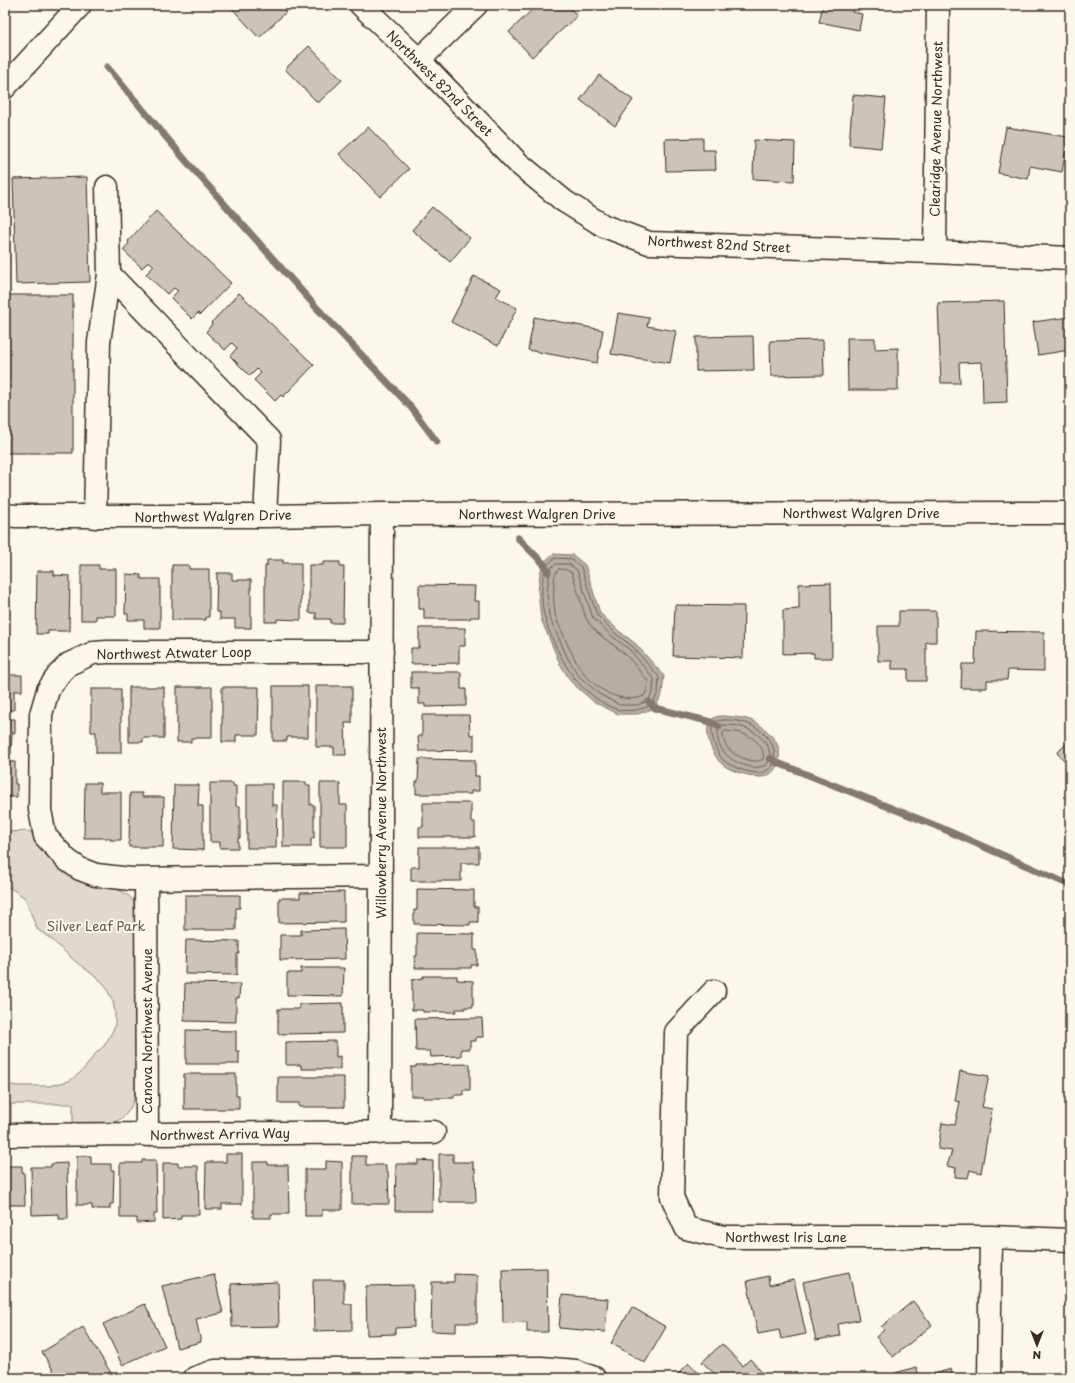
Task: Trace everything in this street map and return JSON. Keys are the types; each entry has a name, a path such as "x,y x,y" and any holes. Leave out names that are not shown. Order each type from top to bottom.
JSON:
{"street":[{"path":"5,87 80,5"},
{"name":"Northwest 82nd Street","path":"361,5 419,60 518,163 564,201 604,226 649,243 1070,258"},
{"path":"419,60 476,5"},
{"name":"Clearidge Avenue Northwest","path":"935,252 938,5"},
{"path":"95,517 99,342 109,274 107,187"},
{"path":"109,274 269,440 265,516"},
{"name":"Northwest Walgren Drive","path":"5,515 95,517 382,514 1070,513"},
{"name":"Willowberry Avenue Northwest","path":"380,1132 382,514"},
{"name":"Northwest Atwater Loop","path":"382,652 107,652 93,653 69,664 59,674 48,690 41,714 40,810 46,836 55,848 67,860 80,869 96,875 131,878 382,876"},
{"name":"Canova Northwest Avenue","path":"146,878 147,1135"},
{"name":"Northwest Iris Lane","path":"714,991 676,1032 672,1197 686,1228 723,1238 991,1237 1070,1240"},
{"name":"Northwest Arriva Way","path":"5,1135 434,1132"},
{"path":"989,1378 991,1237"},
{"path":"195,1378 215,1371 541,1368 576,1371 594,1378"}],"green space":[{"name":"Silver Leaf Park","path":"30,831 47,856 65,873 84,882 117,889 123,892 131,898 135,908 137,916 137,942 135,1094 131,1106 126,1114 120,1119 112,1122 104,1124 73,1123 73,1104 11,1104 11,1124 5,1124 5,1084 18,1086 49,1086 69,1081 80,1073 95,1054 104,1046 115,1026 113,1002 105,985 37,929 25,898 5,886 5,832"}],"water":[{"path":"553,554 573,555 585,565 600,613 619,631 636,644 664,676 662,694 655,708 638,714 618,714 594,702 572,683 560,664 541,619 538,592 540,574 543,563"},
{"path":"723,716 751,720 761,726 773,738 777,744 780,755 777,766 770,774 759,777 744,774 730,769 718,760 711,748 708,728 710,722 715,717"}],"building":[{"path":"229,5 279,5 286,12 259,38"},
{"path":"537,5 567,5 577,16 532,57 509,32"},
{"path":"823,5 854,5 852,12 862,14 859,30 819,22"},
{"path":"309,46 342,80 318,103 285,69"},
{"path":"599,75 633,100 615,126 580,100"},
{"path":"853,95 886,98 881,148 849,145"},
{"path":"368,127 409,169 380,197 339,154"},
{"path":"1006,127 1068,137 1062,172 1030,166 1028,179 998,173"},
{"path":"703,138 703,150 715,150 716,170 666,171 665,139"},
{"path":"754,140 795,142 794,181 753,179"},
{"path":"87,177 90,282 16,284 13,179"},
{"path":"432,207 470,238 450,262 412,230"},
{"path":"156,211 231,283 200,315 198,313 192,319 171,298 178,291 174,288 167,294 146,274 154,266 149,261 142,268 123,250 129,243 128,241"},
{"path":"474,276 501,289 496,297 517,308 498,346 451,322"},
{"path":"239,293 314,365 283,397 281,395 275,401 254,380 261,373 257,369 250,376 230,356 237,348 232,343 225,350 206,332 212,324 211,323"},
{"path":"5,295 73,295 73,453 5,453"},
{"path":"1004,301 1007,402 983,403 982,362 959,363 960,383 941,383 938,303"},
{"path":"618,313 649,318 647,326 676,331 670,363 611,354"},
{"path":"534,317 603,330 597,363 528,350"},
{"path":"1070,317 1070,350 1038,355 1033,322"},
{"path":"753,336 754,370 696,371 696,337"},
{"path":"847,338 875,338 875,349 898,348 898,390 848,390"},
{"path":"823,340 824,375 771,376 770,341"},
{"path":"267,560 283,560 283,563 301,563 301,620 277,619 277,622 265,622 265,566 267,566"},
{"path":"323,562 340,562 340,567 344,567 343,623 330,623 330,619 316,619 316,613 309,613 309,565 323,565"},
{"path":"81,565 99,565 99,569 116,569 116,616 96,616 96,620 81,620"},
{"path":"172,565 189,565 189,569 209,569 209,617 206,617 206,620 172,620"},
{"path":"37,571 54,571 54,575 70,576 69,631 48,631 48,634 36,634"},
{"path":"217,573 232,573 232,580 251,580 251,628 235,628 235,619 220,619 220,612 216,612"},
{"path":"126,574 141,575 141,579 160,579 160,628 144,628 144,620 128,620 128,614 125,614"},
{"path":"831,583 832,658 814,658 814,653 783,654 783,610 799,609 799,584"},
{"path":"419,585 475,586 474,601 479,601 479,617 470,617 470,619 424,619 424,609 419,609"},
{"path":"675,605 744,606 743,658 673,656"},
{"path":"899,611 936,611 936,642 926,642 926,681 908,681 908,669 892,669 892,661 878,661 878,626 899,626"},
{"path":"419,628 465,628 465,646 459,646 459,663 411,664 411,648 419,648"},
{"path":"976,631 1044,632 1044,671 1008,670 1007,680 987,680 987,688 961,688 962,664 975,664"},
{"path":"411,672 461,672 461,689 466,689 466,706 425,707 425,704 419,704 419,688 411,688"},
{"path":"5,675 22,675 22,691 14,691 14,710 5,710"},
{"path":"273,686 308,686 308,737 287,737 287,741 273,741"},
{"path":"316,686 352,686 352,723 345,723 346,755 334,755 334,747 316,747"},
{"path":"129,687 164,687 164,738 143,738 143,742 129,742"},
{"path":"177,687 212,687 212,738 191,738 191,742 177,742"},
{"path":"222,687 259,687 258,735 236,735 236,742 222,742"},
{"path":"91,689 121,689 121,753 96,753 96,732 91,732"},
{"path":"422,715 469,715 470,735 474,735 474,750 419,751 418,736 422,736"},
{"path":"5,719 15,719 15,733 12,733 11,754 5,754"},
{"path":"1070,740 1070,766 1057,753"},
{"path":"419,759 475,760 475,776 479,776 479,791 471,791 471,794 416,794"},
{"path":"5,762 15,762 15,784 17,784 17,797 5,797"},
{"path":"283,782 306,782 306,785 310,785 310,805 314,805 314,838 311,838 311,847 283,847"},
{"path":"85,783 100,783 100,792 121,792 121,840 110,840 110,838 84,838"},
{"path":"210,783 233,783 233,786 236,786 236,806 240,806 240,838 238,838 238,848 220,848 220,842 210,842"},
{"path":"320,783 340,783 340,805 347,805 347,847 320,847"},
{"path":"247,784 272,784 272,805 277,805 276,848 247,848"},
{"path":"174,785 199,785 198,806 203,806 203,850 173,849"},
{"path":"130,793 142,793 142,797 164,797 163,847 129,847"},
{"path":"423,803 471,803 471,822 475,822 475,837 419,837 419,827 423,827"},
{"path":"419,847 479,847 479,863 461,863 461,881 411,881 411,867 419,867"},
{"path":"417,889 474,890 474,907 478,907 478,922 470,922 470,925 414,924 414,910 417,910"},
{"path":"344,892 344,922 279,923 279,898 300,898 300,893"},
{"path":"185,895 240,895 240,908 236,908 236,930 185,930"},
{"path":"344,929 345,959 280,960 280,935 301,935 301,930"},
{"path":"417,933 474,934 474,950 477,950 477,965 471,965 471,968 415,968 415,956 417,956"},
{"path":"186,940 239,941 239,954 237,954 237,975 185,974"},
{"path":"301,968 344,968 343,996 287,995 287,973 301,973"},
{"path":"423,976 457,976 457,980 473,981 473,1007 456,1009 456,1012 423,1012 423,1010 412,1010 412,980 423,978"},
{"path":"185,983 240,984 239,998 236,998 236,1022 184,1021"},
{"path":"343,1003 343,1033 278,1034 278,1009 299,1009 299,1004"},
{"path":"482,1018 483,1037 476,1037 476,1041 470,1041 470,1049 461,1049 461,1056 431,1057 430,1051 416,1051 415,1019"},
{"path":"186,1030 236,1031 236,1051 239,1051 239,1064 186,1064"},
{"path":"336,1041 336,1057 340,1056 340,1069 301,1069 301,1065 286,1065 286,1042"},
{"path":"470,1064 470,1090 463,1090 463,1095 454,1095 454,1098 423,1098 423,1096 411,1096 411,1067 416,1067 416,1065"},
{"path":"960,1071 989,1076 982,1107 992,1109 981,1173 970,1170 968,1178 955,1177 956,1168 947,1166 952,1151 938,1149 942,1123 955,1125 960,1102 955,1101"},
{"path":"184,1074 236,1074 236,1096 239,1096 239,1109 184,1109"},
{"path":"278,1077 344,1077 344,1107 299,1107 299,1103 278,1103"},
{"path":"226,1154 242,1154 242,1204 222,1204 222,1209 205,1209 206,1162 226,1162"},
{"path":"439,1154 453,1154 453,1162 473,1162 473,1168 475,1169 476,1202 439,1202"},
{"path":"77,1156 91,1156 91,1164 111,1164 111,1170 114,1170 113,1204 110,1204 110,1209 92,1209 92,1205 77,1205"},
{"path":"352,1156 366,1156 366,1165 386,1165 386,1171 388,1171 389,1204 352,1204"},
{"path":"142,1160 156,1160 157,1214 154,1214 154,1222 137,1223 137,1218 120,1218 120,1163 142,1163"},
{"path":"418,1160 433,1161 432,1211 395,1211 396,1164 418,1164"},
{"path":"326,1161 342,1162 342,1210 322,1210 322,1216 305,1216 305,1169 326,1169"},
{"path":"253,1162 268,1162 268,1165 288,1165 289,1214 271,1214 271,1218 253,1218"},
{"path":"67,1163 68,1219 59,1219 59,1214 32,1215 31,1167 51,1167 51,1164"},
{"path":"163,1163 178,1163 178,1166 198,1166 199,1215 181,1215 181,1219 163,1220"},
{"path":"5,1166 22,1166 22,1172 24,1172 25,1205 5,1205"},
{"path":"547,1268 548,1332 527,1332 527,1322 503,1323 502,1269"},
{"path":"849,1272 859,1320 838,1324 840,1336 816,1340 803,1282"},
{"path":"214,1274 223,1313 196,1319 201,1342 177,1348 162,1286"},
{"path":"454,1274 477,1275 477,1323 456,1323 456,1332 431,1331 432,1282 454,1282"},
{"path":"768,1276 769,1285 794,1280 806,1334 781,1339 779,1330 758,1334 747,1281"},
{"path":"313,1280 344,1280 344,1304 352,1304 352,1330 314,1331"},
{"path":"278,1282 279,1326 232,1327 231,1284"},
{"path":"413,1285 414,1327 395,1328 395,1334 367,1335 366,1286"},
{"path":"562,1295 608,1299 605,1332 559,1328"},
{"path":"913,1301 932,1325 893,1357 876,1337 884,1330 881,1327"},
{"path":"145,1304 165,1346 122,1365 103,1324"},
{"path":"632,1307 666,1327 645,1363 611,1343"},
{"path":"83,1327 114,1378 58,1378 42,1352"},
{"path":"722,1344 743,1366 750,1359 767,1378 719,1378 702,1362"},
{"path":"689,1363 703,1378 674,1378"},
{"path":"916,1367 920,1378 896,1378 895,1373"},
{"path":"951,1369 953,1378 920,1378"}],"waterway":[{"path":"107,67 187,162 315,306 410,406 437,442"},
{"path":"518,538 543,563 548,572"},
{"path":"649,702 655,708 711,722 719,727"},
{"path":"770,758 778,763 939,827 1070,885"}]}
